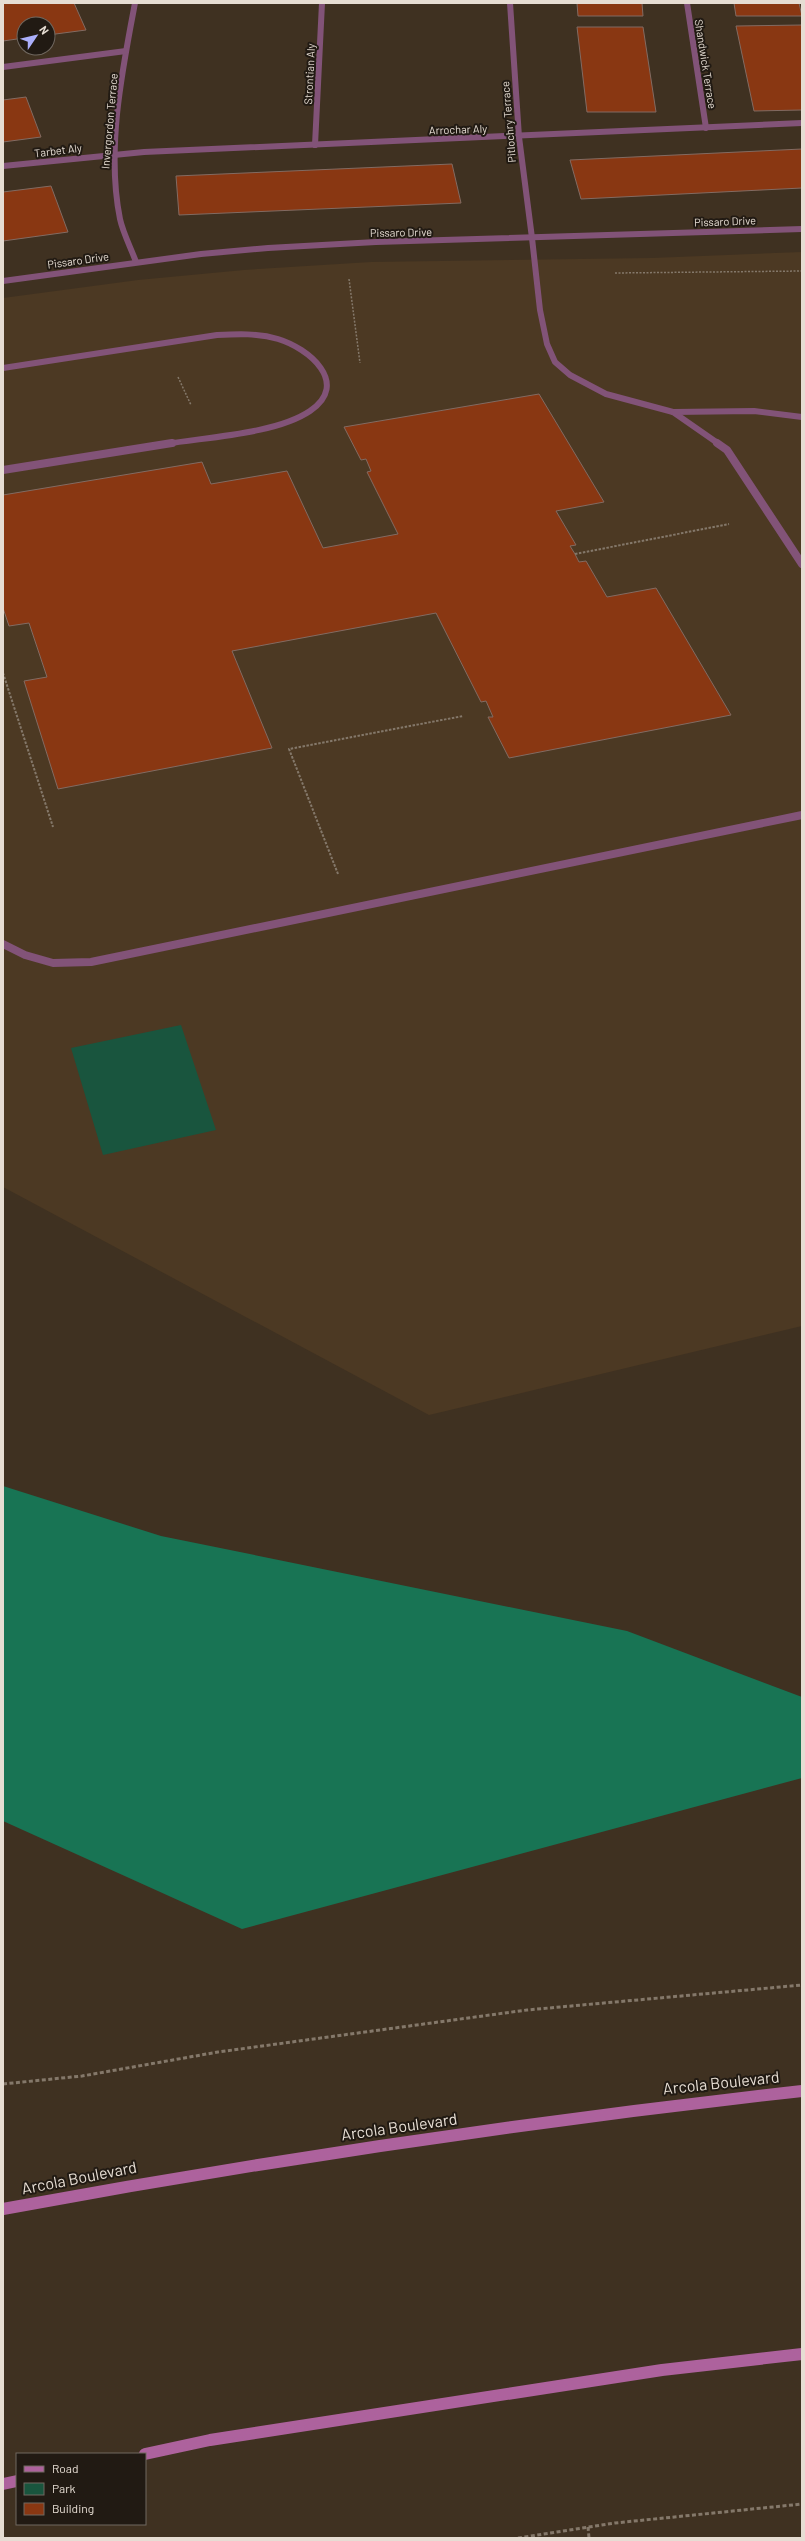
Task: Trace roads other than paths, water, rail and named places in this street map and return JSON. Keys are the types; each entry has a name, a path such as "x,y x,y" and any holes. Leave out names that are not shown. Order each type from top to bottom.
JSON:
{"main road":[{"name":"Arcola Boulevard","path":"3,2209 180,2176 592,2115 802,2091"},
{"path":"146,2454 218,2439 662,2370 802,2354"},
{"path":"3,2484 16,2481"}],"street":[{"name":"Invergordon Terrace","path":"135,3 126,51 115,154 116,189 120,220 136,262"},
{"name":"Strontian Aly","path":"315,145 322,3"},
{"name":"Pitlochry Terrace","path":"510,3 519,137 540,310 547,344 555,362 570,375 606,394 673,412"},
{"name":"Shandwick Terrace","path":"687,3 706,128"},
{"path":"3,67 126,51"},
{"name":"Arrochar Aly","path":"115,154 519,137 802,123"},
{"name":"Tarbet Aly","path":"3,166 115,154"},
{"name":"Pissaro Drive","path":"3,281 136,262 268,248 376,242 802,229"},
{"path":"3,368 217,335 251,334 286,341 310,354 323,370 327,385 322,399 308,411 291,421 266,428 3,470"},
{"path":"673,412 731,409 774,411 802,417"},
{"path":"673,412 727,450 802,564"},
{"path":"3,944 25,955 52,963 92,962 351,907 802,815"}]}
